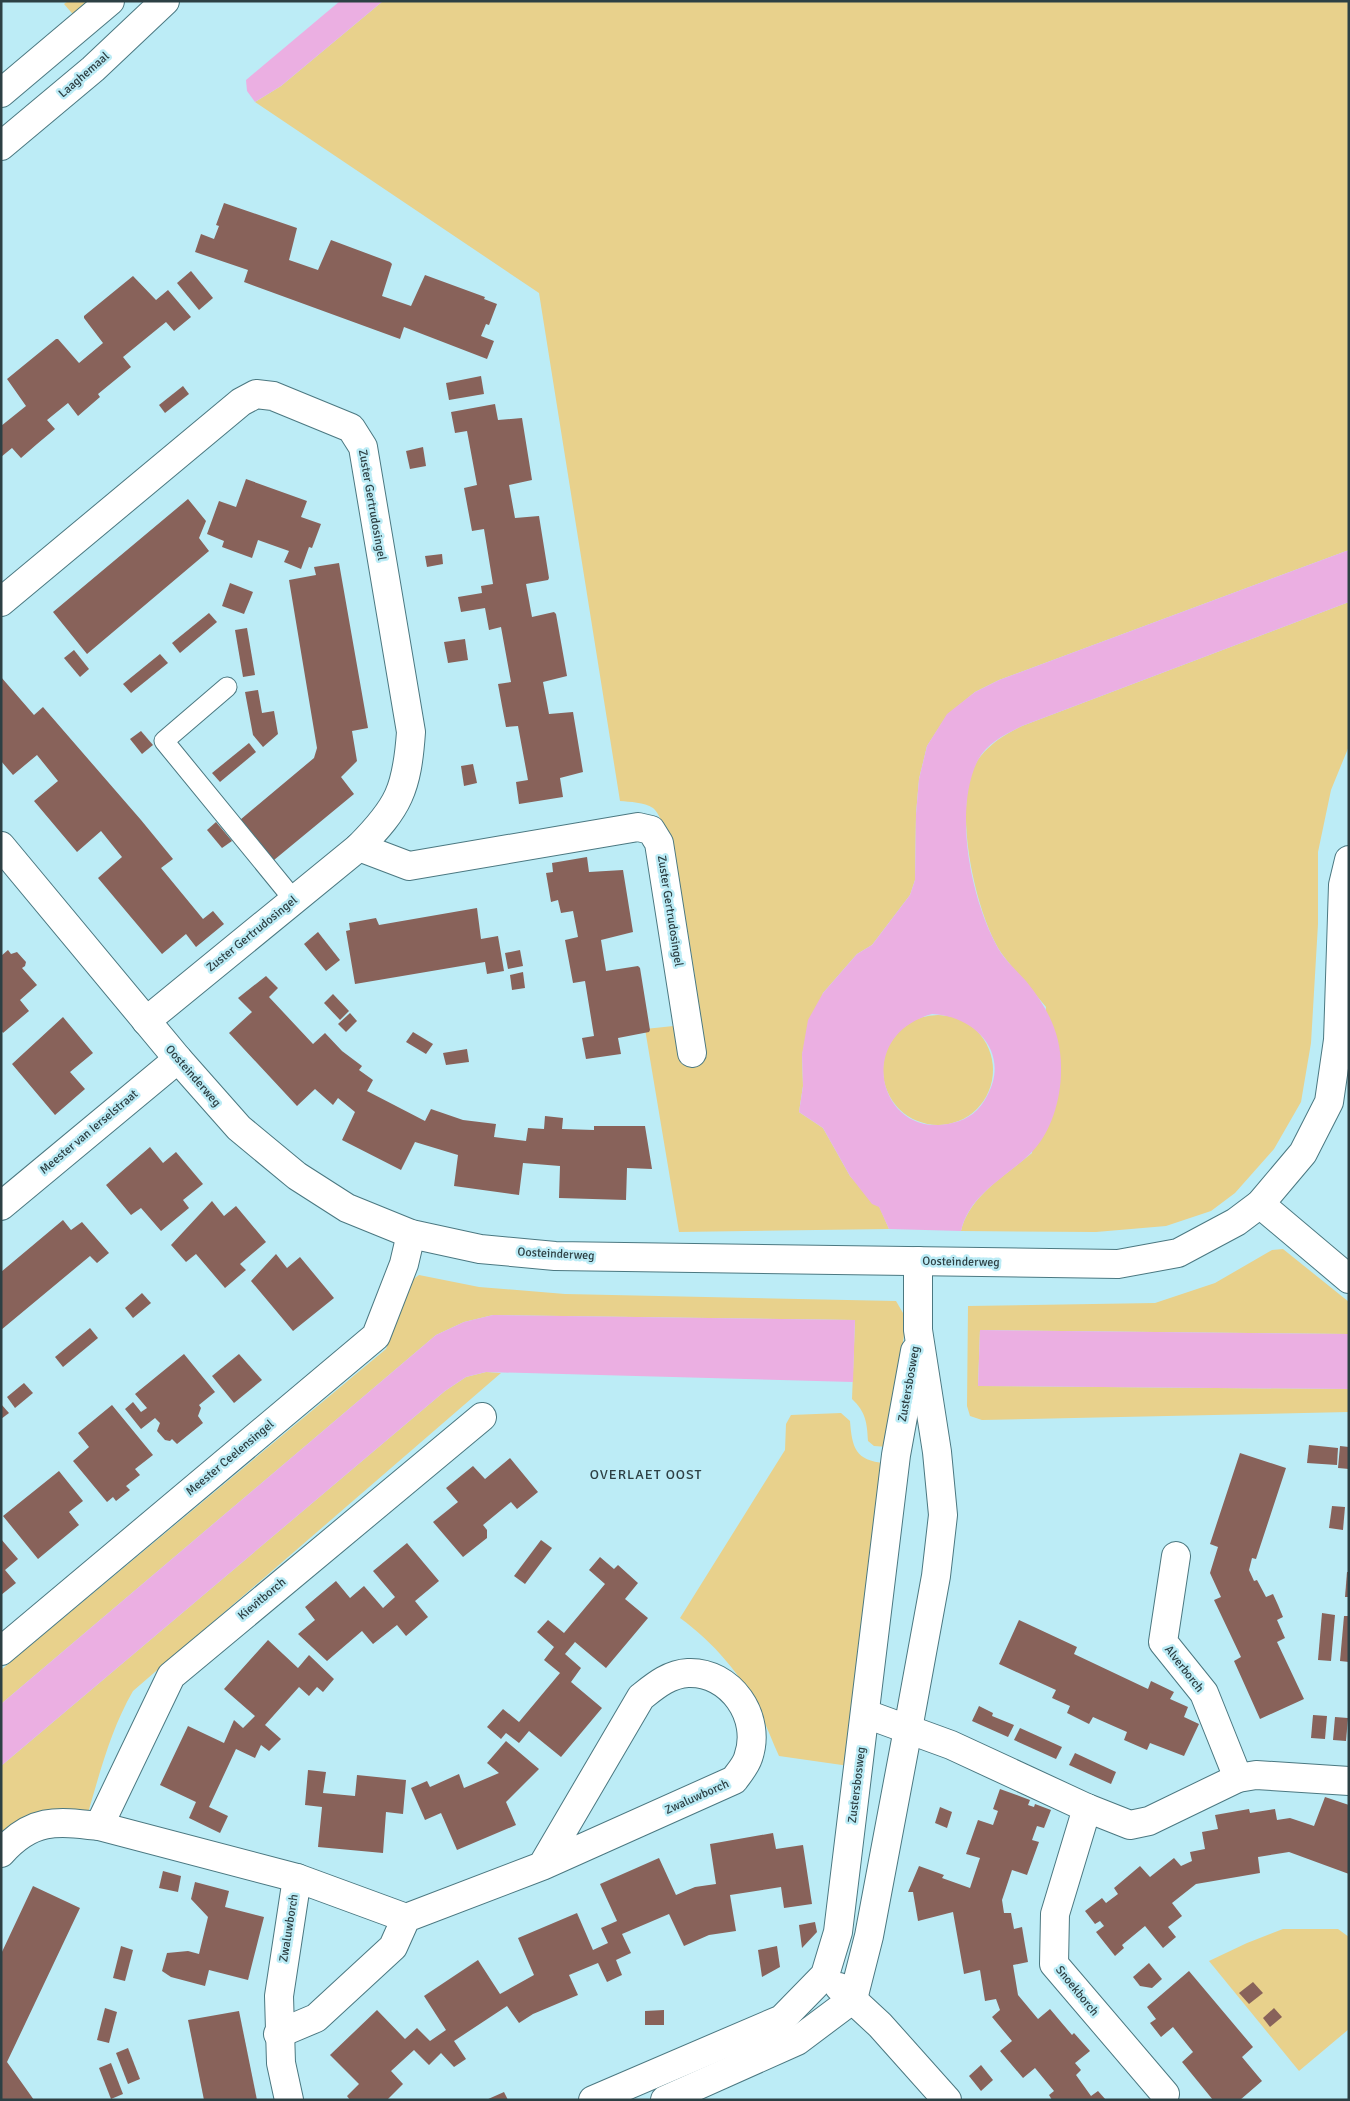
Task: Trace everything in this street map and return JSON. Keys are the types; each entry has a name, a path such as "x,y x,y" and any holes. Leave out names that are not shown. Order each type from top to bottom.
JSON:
{"street":[{"path":"1,93 110,1"},
{"name":"Laaghemaal","path":"1,146 93,69 165,1"},
{"name":"Zuster Gertrudosingel","path":"1,602 241,402 256,394 273,396 351,428 363,447 411,732 409,766 400,795 384,822 358,847 146,1021"},
{"name":"Zuster Gertrudosingel","path":"358,847 409,866 638,826 651,830 659,842 692,1053"},
{"name":"Oosteinderweg","path":"1,846 178,1059 239,1128 297,1176 347,1208 411,1234 480,1249 555,1256 1118,1264 1178,1253 1236,1222 1260,1204 1303,1153 1329,1102 1338,1040 1344,885 1349,860"},
{"name":"Meester van Ierselstraat","path":"1,1206 178,1059"},
{"path":"1260,1204 1349,1279"},
{"name":"Meester Ceelensingel","path":"1,1651 376,1336 404,1264 411,1234"},
{"name":"Zustersbosweg","path":"853,1999 869,1936 908,1728 936,1576 943,1515 937,1452 918,1330 918,1261"},
{"name":"Zustersbosweg","path":"593,2100 782,2019 825,1975 838,1932 896,1455 918,1330"},
{"name":"Kievitborch","path":"98,1826 171,1676 482,1417"},
{"name":"Alverborch","path":"1176,1556 1163,1642 1204,1693 1238,1778"},
{"name":"Zwaluwborch","path":"289,2100 281,2064 278,2034 279,1996 297,1878 406,1918 542,1866 734,1780 748,1758 752,1734 747,1711 735,1692 714,1676 687,1673 663,1680 641,1696 542,1866"},
{"path":"866,1714 951,1744 1086,1808 1130,1825 1149,1821 1238,1778 1256,1775 1349,1781"},
{"name":"Snoekborch","path":"1086,1808 1055,1914 1054,1964 1165,2094"},
{"path":"1,1853 12,1841 32,1828 60,1822 98,1826 297,1878"},
{"path":"278,2034 316,2018 393,1947 406,1918"},
{"path":"825,1975 880,2025 947,2100"},
{"path":"665,2100 797,2041 853,1999"}],"lane":[{"path":"227,687 164,741 294,900"}],"shaded area":[{"path":"68,1 99,1 77,19 64,4"},
{"path":"340,1 383,1 281,86 255,102 247,91 246,80"},
{"path":"383,1 1349,1 1349,550 999,680 975,692 947,715 927,746 919,779 916,814 915,880 910,895 872,945 857,954 823,993 802,1054 803,1086 799,1112 823,1128 850,1176 879,1206 889,1229 679,1232 645,1029 702,1023 684,909 670,844 661,821 653,808 637,803 620,801 539,293 255,102 281,86"},
{"path":"1349,550 1349,602 1022,726 997,740 982,754 970,781 967,805 966,831 974,885 991,933 1001,953 1034,991 1052,1023 1061,1058 1061,1082 1057,1104 1044,1137 1030,1154 980,1197 965,1218 961,1231 889,1229 879,1207 872,1204 850,1176 823,1128 799,1112 803,1086 802,1054 808,1020 823,993 857,954 872,945 910,895 915,880 916,814 919,779 927,746 947,714 975,692 999,680","holes":["932,1014 948,1016 975,1029 985,1040 995,1065 993,1080 984,1101 968,1117 958,1122 927,1124 908,1117 893,1102 885,1084 884,1063 891,1043 907,1026"]},
{"path":"1349,602 1349,746 1331,790 1318,852 1318,924 1311,1043 1301,1102 1274,1149 1235,1193 1211,1211 1166,1226 1096,1232 961,1231 965,1219 980,1197 1000,1178 1032,1153 1046,1007 1002,954 992,936 975,885 966,827 967,799 971,775 980,757 989,747 1022,726"},
{"path":"938,1015 959,1019 977,1031 989,1049 993,1070 989,1091 977,1109 959,1121 938,1125 917,1121 899,1109 887,1091 883,1070 887,1049 899,1031 917,1019"},
{"path":"1283,1249 1349,1302 1349,1334 980,1330 978,1386 1349,1389 1349,1412 982,1420 970,1416 967,1406 968,1306 1155,1303 1215,1283 1272,1250"},
{"path":"419,1275 479,1287 565,1294 896,1301 903,1313 905,1328 888,1447 874,1446 868,1441 865,1418 852,1399 855,1320 493,1315 464,1322 436,1335 1,1704 1,1670 386,1349 411,1281"},
{"path":"493,1315 855,1320 853,1382 486,1372 466,1377 445,1391 1,1766 1,1704 436,1335 464,1322"},
{"path":"980,1330 1349,1334 1349,1389 978,1386"},
{"path":"486,1372 501,1373 133,1691 112,1735 88,1813 1,1839 1,1766 445,1391 466,1377"},
{"path":"841,1413 850,1421 854,1445 861,1456 875,1462 885,1463 849,1766 779,1756 763,1718 736,1673 704,1638 680,1618 785,1450 786,1424 791,1415"},
{"path":"1283,1929 1338,1929 1349,1937 1349,2029 1299,2071 1209,1961"}],"building":[{"path":"224,203 297,228 289,260 318,270 331,240 390,262 392,264 382,296 411,306 425,275 485,297 484,299 497,304 489,325 486,324 481,336 494,341 487,359 404,327 400,339 244,282 248,270 195,252 201,234 214,239 219,226 216,225"},
{"path":"191,271 213,298 199,310 177,283"},
{"path":"133,276 156,300 168,290 191,317 174,331 166,322 123,357 131,367 98,394 100,397 78,416 68,403 47,420 55,429 21,458 12,448 1,457 1,426 26,406 7,379 56,339 79,363 103,343 84,316"},
{"path":"481,376 484,394 449,400 446,383"},
{"path":"183,386 189,394 165,413 159,405"},
{"path":"495,404 498,420 522,418 532,480 509,485 515,518 539,516 549,578 548,580 526,584 532,617 554,612 556,614 567,676 543,682 549,714 573,712 583,772 560,778 563,797 519,804 516,782 528,780 518,726 506,727 498,684 511,682 501,627 489,630 485,608 461,612 458,597 482,593 481,586 493,584 484,529 472,531 464,488 477,485 467,431 455,433 451,412"},
{"path":"423,447 426,466 410,469 406,451"},
{"path":"246,479 307,501 301,517 321,524 312,548 309,547 301,569 284,562 289,551 258,540 252,558 222,547 224,541 207,534 219,501 236,507"},
{"path":"188,499 206,521 199,538 209,551 87,654 53,612"},
{"path":"442,554 443,564 427,567 425,556"},
{"path":"339,563 368,728 352,731 357,761 341,777 354,794 274,860 240,820 314,758 317,748 289,580 316,575 314,567"},
{"path":"230,583 253,592 244,614 222,606"},
{"path":"209,613 217,622 180,653 172,643"},
{"path":"247,628 255,675 243,677 235,630"},
{"path":"465,639 468,660 448,663 444,642"},
{"path":"74,650 89,669 80,677 64,658"},
{"path":"160,654 168,663 131,693 123,684"},
{"path":"1,677 34,715 43,707 141,820 173,859 161,868 203,919 213,911 224,924 196,947 186,934 162,954 98,878 122,857 101,831 77,852 34,801 58,781 37,755 13,775 1,761"},
{"path":"258,690 262,713 274,711 278,734 263,747 253,735 245,692"},
{"path":"141,731 153,745 142,754 130,739"},
{"path":"249,743 256,752 220,782 212,773"},
{"path":"473,764 477,783 464,786 461,766"},
{"path":"216,822 232,841 222,848 207,830"},
{"path":"587,857 589,872 623,870 633,932 601,940 606,971 638,966 640,968 650,1030 649,1032 618,1038 621,1054 586,1059 582,1038 594,1036 585,981 573,983 565,940 578,937 573,911 561,913 558,900 551,902 546,873 553,872 552,863"},
{"path":"477,908 481,939 498,936 504,971 487,974 485,962 355,984 346,931 350,930 349,923 376,918 379,925"},
{"path":"318,932 340,960 326,971 304,944"},
{"path":"8,950 11,954 17,952 26,962 22,968 37,985 20,1000 29,1011 3,1033 1,1030 1,956"},
{"path":"520,950 523,966 508,969 505,953"},
{"path":"523,972 525,988 512,990 510,975"},
{"path":"266,976 278,988 269,997 313,1044 325,1033 342,1051 362,1066 359,1070 373,1080 367,1091 425,1121 431,1109 463,1120 496,1124 494,1137 526,1141 528,1128 544,1129 545,1116 563,1118 562,1129 594,1130 594,1126 645,1126 652,1169 627,1168 626,1200 559,1198 560,1166 523,1163 519,1195 454,1186 458,1155 415,1142 401,1170 342,1140 355,1112 338,1098 333,1105 315,1089 297,1106 229,1033 252,1012 238,998"},
{"path":"333,994 349,1011 340,1020 324,1003"},
{"path":"350,1013 357,1021 346,1032 338,1024"},
{"path":"63,1017 93,1053 70,1072 85,1089 55,1115 12,1064"},
{"path":"413,1032 433,1044 426,1054 406,1042"},
{"path":"467,1049 469,1062 446,1065 443,1053"},
{"path":"150,1147 163,1163 176,1152 203,1184 183,1200 189,1208 161,1231 141,1208 131,1215 106,1185"},
{"path":"212,1201 224,1216 236,1206 266,1242 240,1264 246,1270 225,1288 196,1254 186,1262 171,1245"},
{"path":"63,1220 71,1230 82,1222 109,1253 97,1263 90,1256 1,1330 1,1272"},
{"path":"276,1254 287,1268 300,1257 334,1298 293,1331 251,1281"},
{"path":"142,1293 151,1303 133,1318 125,1308"},
{"path":"90,1328 98,1338 63,1367 55,1357"},
{"path":"184,1354 215,1392 199,1405 201,1408 198,1416 203,1423 177,1444 172,1439 170,1441 165,1440 157,1431 160,1423 155,1418 141,1429 125,1409 133,1402 141,1412 147,1408 135,1394"},
{"path":"239,1354 262,1380 234,1403 212,1376"},
{"path":"24,1383 33,1393 15,1408 7,1397"},
{"path":"1,1404 9,1413 1,1419"},
{"path":"112,1405 153,1455 135,1469 140,1475 126,1486 130,1490 116,1501 113,1497 107,1502 73,1461 89,1447 78,1433"},
{"path":"1309,1445 1338,1448 1337,1465 1307,1463"},
{"path":"1340,1446 1349,1447 1349,1469 1338,1468"},
{"path":"1240,1453 1286,1468 1256,1559 1252,1558 1249,1570 1254,1581 1257,1580 1266,1597 1273,1594 1278,1605 1283,1617 1277,1620 1285,1638 1277,1642 1304,1699 1260,1719 1234,1661 1241,1657 1214,1600 1221,1597 1210,1573 1218,1547 1210,1544"},
{"path":"510,1458 538,1492 517,1509 511,1502 483,1525 487,1530 487,1538 463,1557 433,1522 458,1502 446,1488 473,1466 485,1479"},
{"path":"59,1471 83,1501 69,1512 79,1525 38,1559 3,1516"},
{"path":"1332,1506 1345,1507 1343,1530 1329,1528"},
{"path":"1,1539 18,1559 5,1570 16,1583 1,1595"},
{"path":"541,1540 552,1548 525,1584 514,1576"},
{"path":"407,1543 439,1581 415,1601 428,1617 406,1636 397,1625 373,1644 362,1631 327,1661 298,1634 315,1620 305,1607 336,1581 350,1598 364,1586 383,1608 395,1597 373,1571"},
{"path":"600,1557 614,1569 618,1565 638,1583 625,1599 648,1618 606,1668 575,1642 565,1654 581,1668 571,1682 602,1708 561,1757 529,1731 519,1743 506,1733 501,1739 487,1727 503,1709 519,1722 560,1673 544,1660 554,1647 537,1632 548,1620 564,1633 605,1584 589,1570"},
{"path":"1347,1572 1349,1572 1349,1597 1345,1597"},
{"path":"1322,1613 1335,1615 1331,1661 1318,1660"},
{"path":"1344,1616 1349,1616 1349,1662 1340,1661"},
{"path":"1019,1620 1077,1647 1074,1654 1148,1689 1151,1681 1174,1692 1170,1699 1188,1707 1184,1717 1199,1724 1184,1756 1150,1743 1147,1750 1124,1740 1127,1732 1093,1717 1089,1724 1067,1713 1070,1706 1052,1698 1056,1690 999,1664"},
{"path":"268,1640 298,1668 309,1655 334,1679 323,1692 317,1687 309,1696 299,1687 265,1725 281,1739 269,1751 261,1745 255,1758 236,1749 209,1807 228,1816 220,1833 189,1818 196,1802 160,1785 188,1726 224,1743 234,1720 243,1728 255,1716 224,1689"},
{"path":"979,1706 993,1713 992,1716 1014,1725 1008,1737 972,1721"},
{"path":"1313,1715 1327,1716 1325,1739 1311,1738"},
{"path":"1335,1717 1348,1718 1346,1741 1333,1740"},
{"path":"1020,1728 1062,1747 1056,1759 1014,1740"},
{"path":"506,1741 539,1769 506,1802 516,1825 457,1850 441,1813 425,1820 411,1788 427,1781 430,1787 459,1774 464,1788 499,1773 487,1763"},
{"path":"1075,1753 1116,1772 1111,1784 1069,1765"},
{"path":"308,1770 326,1772 323,1793 355,1796 357,1775 406,1780 403,1814 386,1812 383,1853 318,1847 322,1807 305,1805"},
{"path":"1000,1789 1030,1800 1028,1805 1034,1807 1035,1804 1051,1810 1044,1828 1037,1826 1032,1840 1039,1842 1027,1875 1012,1870 1002,1900 1004,1913 1011,1913 1014,1929 1022,1927 1028,1962 1013,1965 1018,1995 1038,2019 1050,2009 1072,2035 1074,2033 1090,2051 1075,2063 1081,2070 1076,2075 1091,2096 1098,2091 1106,2100 1052,2100 1049,2095 1054,2091 1035,2068 1023,2078 1000,2051 1012,2041 992,2017 1000,2010 996,1999 985,2001 980,1970 964,1974 953,1912 918,1921 913,1892 908,1892 919,1866 944,1875 942,1878 970,1888 980,1858 966,1854 978,1820 993,1825 998,1811 993,1809"},
{"path":"1325,1797 1349,1805 1349,1874 1289,1852 1258,1857 1260,1873 1196,1884 1172,1903 1182,1916 1168,1927 1176,1937 1163,1948 1145,1926 1122,1945 1124,1948 1115,1956 1096,1932 1104,1926 1100,1921 1095,1924 1085,1911 1102,1898 1106,1903 1118,1894 1114,1888 1140,1866 1150,1877 1174,1858 1181,1866 1192,1861 1190,1852 1205,1849 1202,1832 1218,1829 1215,1815 1249,1809 1250,1813 1275,1809 1277,1820 1290,1818 1314,1826"},
{"path":"940,1807 952,1812 947,1828 935,1823"},
{"path":"773,1833 776,1849 803,1845 812,1904 784,1908 781,1887 730,1895 736,1931 709,1935 684,1946 669,1914 622,1934 631,1953 616,1960 622,1975 607,1982 598,1963 569,1975 578,1995 533,2014 519,2023 507,2006 454,2041 466,2059 454,2067 441,2053 429,2065 414,2050 391,2071 403,2084 387,2100 350,2100 347,2096 359,2084 330,2055 377,2010 405,2039 417,2028 430,2041 446,2030 424,1996 478,1960 500,1994 534,1975 518,1938 577,1913 593,1950 608,1943 601,1928 617,1921 600,1884 659,1858 676,1895 695,1887 716,1884 710,1844"},
{"path":"163,1871 181,1876 178,1892 159,1888"},
{"path":"195,1882 229,1891 225,1907 264,1917 248,1980 209,1970 205,1986 171,1977 162,1971 167,1953 188,1951 199,1954 208,1917 191,1899"},
{"path":"33,1886 80,1908 7,2062 34,2100 1,2100 1,1954"},
{"path":"815,1922 817,1932 802,1948 799,1925"},
{"path":"121,1946 133,1950 125,1981 113,1978"},
{"path":"777,1946 780,1967 762,1977 758,1950"},
{"path":"1149,1963 1162,1979 1152,1988 1140,1986 1133,1977"},
{"path":"1189,1971 1253,2047 1242,2057 1262,2081 1240,2100 1213,2100 1182,2062 1193,2052 1173,2027 1161,2037 1150,2023 1156,2019 1147,2007"},
{"path":"1253,1982 1263,1993 1249,2004 1239,1993"},
{"path":"105,2008 117,2012 109,2043 97,2040"},
{"path":"1274,2008 1282,2017 1270,2027 1263,2018"},
{"path":"664,2010 664,2025 645,2025 645,2011"},
{"path":"239,2011 257,2100 204,2100 188,2020"},
{"path":"128,2048 140,2079 128,2084 116,2053"},
{"path":"111,2063 123,2094 111,2099 99,2068"},
{"path":"981,2065 993,2080 981,2091 969,2076"},
{"path":"504,2092 508,2100 486,2100"}],"district":[{"name":"OVERLAET OOST","path":"646,1474"}]}
